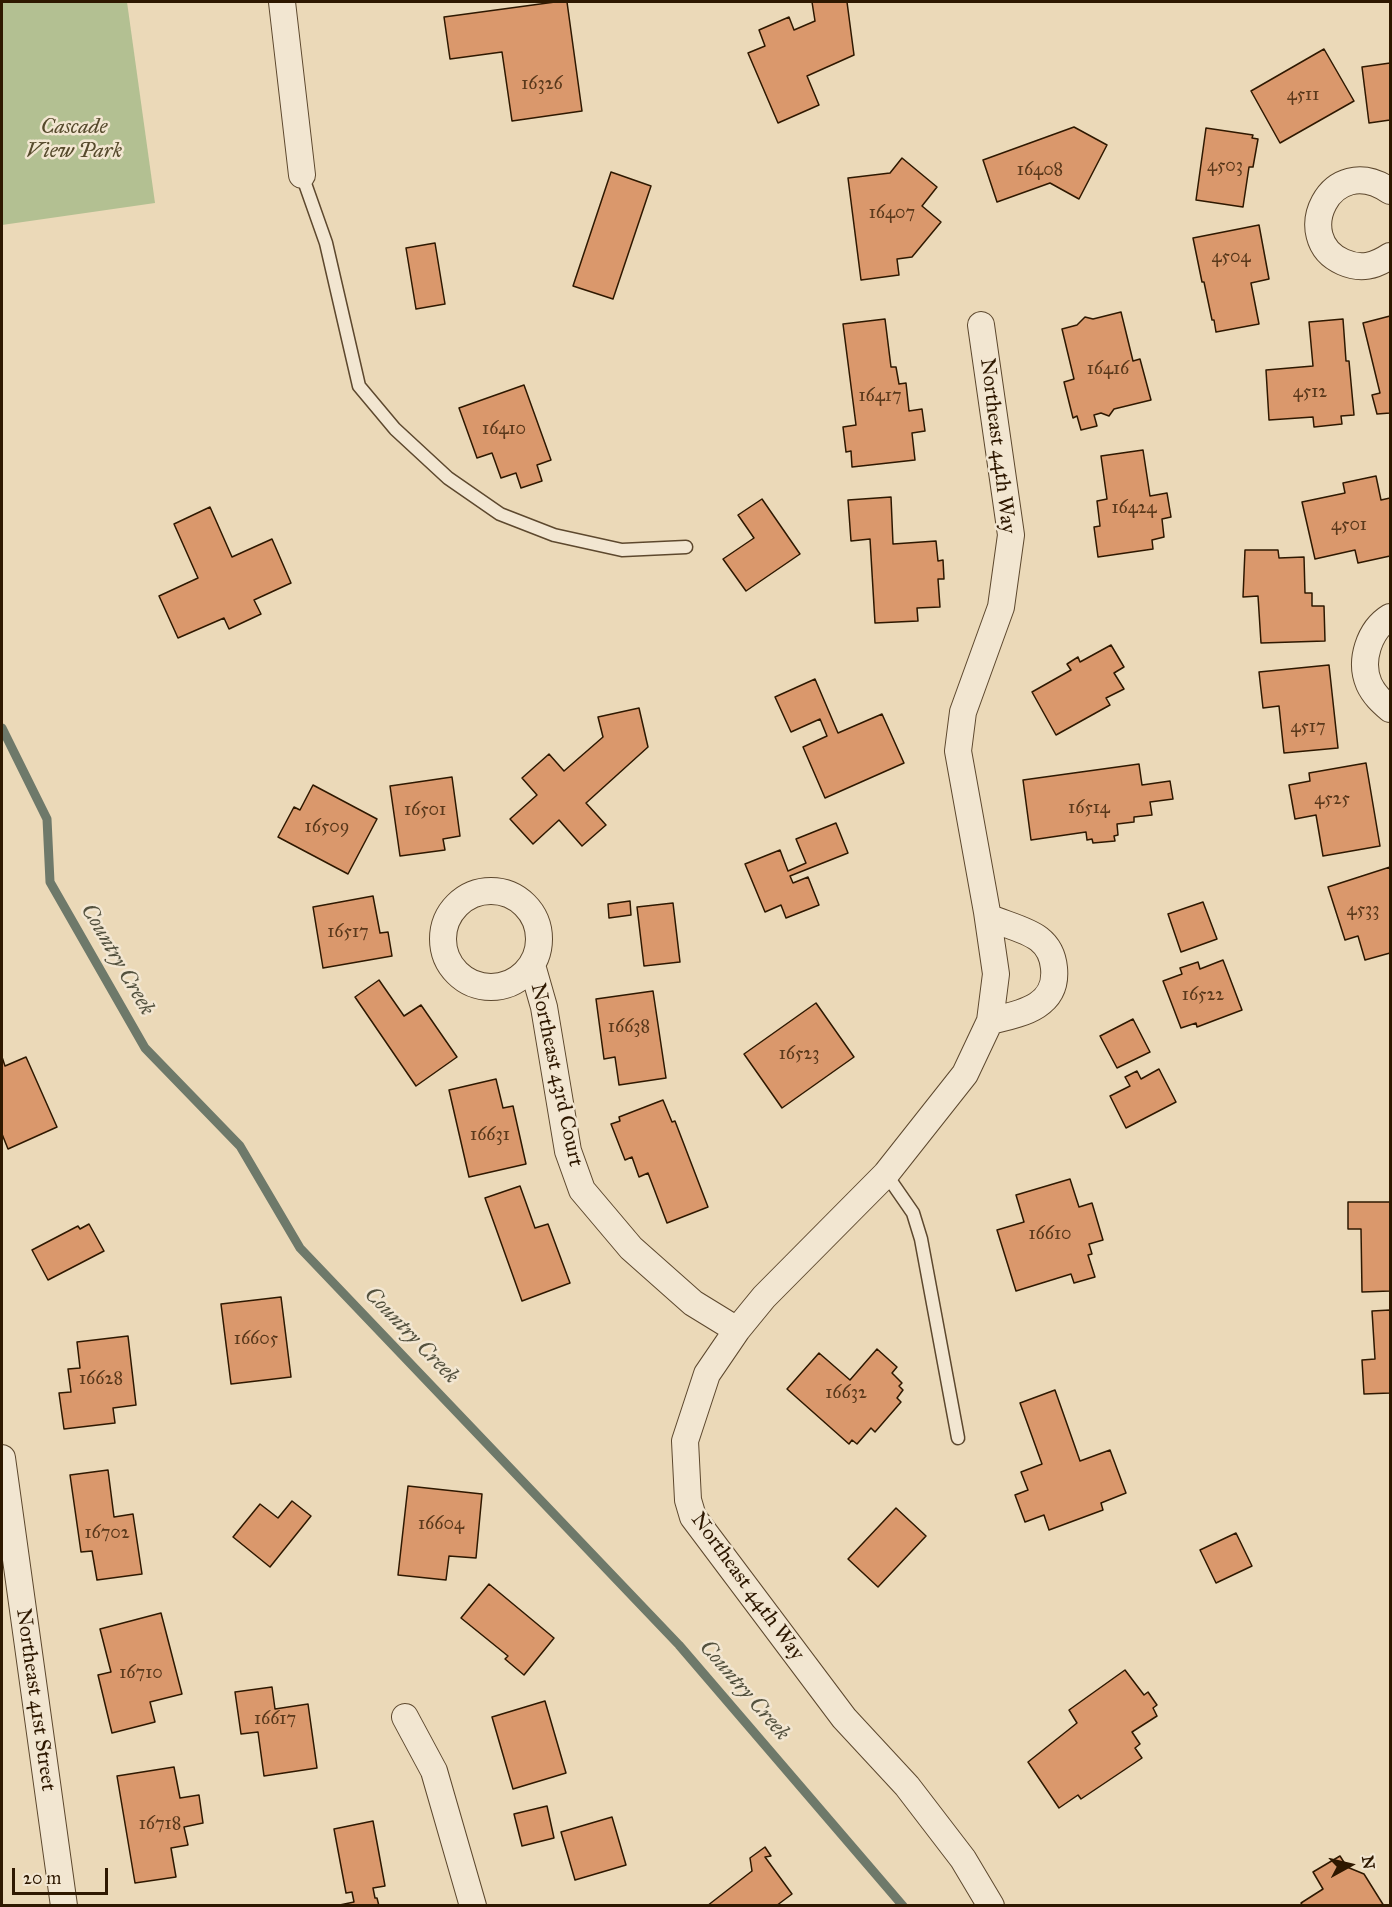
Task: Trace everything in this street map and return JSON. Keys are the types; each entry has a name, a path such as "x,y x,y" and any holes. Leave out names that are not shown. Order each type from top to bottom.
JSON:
{"street":[{"path":"282,2 302,175"},
{"path":"1390,191 1380,184 1365,180 1351,181 1338,187 1327,196 1320,209 1318,224 1327,251 1338,260 1351,266 1365,267 1379,263 1390,256"},
{"name":"Northeast 44th Way","path":"981,325 1011,535 1001,607 963,712 958,752 996,974 990,1022 965,1074 886,1174 764,1297 737,1330 707,1374 685,1441 688,1500 693,1517 844,1718 907,1786 963,1859 991,1905"},
{"path":"1390,617 1373,633 1366,649 1365,666 1369,684 1378,699 1390,709"},
{"path":"988,917 1031,934 1041,941 1049,950 1055,974 1046,998 1036,1006 1025,1012 990,1022"},
{"name":"Northeast 43rd Court","path":"532,965 544,1007 568,1151 582,1190 631,1248 693,1303 737,1330"},
{"name":"Northeast 41st Street","path":"2,1458 64,1905"},
{"path":"405,1717 434,1772 473,1905"}],"lane":[{"path":"302,175 326,243 358,386 395,429 448,478 500,514 554,535 622,550 686,547"},
{"path":"886,1174 913,1213 921,1239 958,1438"}],"green space":[{"name":"Cascade View Park","path":"2,2 127,2 155,203 2,225"}],"building":[{"path":"567,2 582,111 512,121 502,52 450,59 444,17"},
{"path":"812,2 847,2 854,55 807,76 819,105 778,123 748,53 765,46 759,30 789,17 794,30 815,21"},
{"path":"1324,49 1354,101 1280,143 1251,91"},
{"path":"1390,63 1390,120 1369,123 1362,67"},
{"path":"1074,127 1107,145 1079,199 1050,183 997,202 983,160"},
{"path":"1206,128 1253,135 1252,138 1258,139 1253,167 1249,167 1243,207 1196,200"},
{"path":"902,158 937,187 922,206 941,222 912,257 897,259 899,275 861,280 848,178 890,173"},
{"path":"611,172 651,186 613,299 573,286"},
{"path":"1259,225 1269,279 1251,283 1259,324 1216,332 1193,238"},
{"path":"435,243 445,304 416,309 406,248"},
{"path":"1121,312 1133,361 1140,359 1151,400 1114,409 1109,416 1101,413 1094,415 1097,426 1081,430 1077,416 1073,418 1064,382 1074,379 1062,329 1077,325 1085,317 1093,319"},
{"path":"1390,316 1390,413 1377,414 1372,395 1380,393 1363,323"},
{"path":"885,319 891,367 896,367 899,384 906,383 909,411 922,409 925,431 912,433 915,460 852,467 851,451 846,452 843,427 856,425 843,324"},
{"path":"1343,319 1346,361 1349,361 1354,415 1341,416 1342,424 1314,427 1313,417 1269,420 1266,370 1313,366 1309,322"},
{"path":"524,385 551,460 537,465 542,481 521,488 516,473 501,478 492,453 477,458 459,408"},
{"path":"1143,450 1150,496 1167,493 1171,517 1162,519 1164,537 1152,540 1153,549 1098,557 1094,527 1100,526 1097,501 1107,499 1101,456"},
{"path":"1376,476 1381,500 1390,498 1390,556 1358,563 1355,550 1315,559 1302,502 1345,493 1343,483"},
{"path":"891,497 893,544 936,541 938,561 943,560 944,579 938,579 940,607 917,608 918,621 875,623 870,539 851,541 848,500"},
{"path":"762,499 800,554 746,591 723,559 754,538 738,515"},
{"path":"210,507 232,557 272,539 291,583 254,600 261,614 229,629 224,618 178,638 159,596 198,578 174,524"},
{"path":"1245,550 1278,550 1279,558 1304,557 1305,593 1312,593 1312,606 1324,606 1325,641 1261,643 1258,596 1243,597"},
{"path":"1111,645 1124,667 1114,673 1124,689 1106,698 1110,705 1056,735 1032,692 1071,670 1067,664 1078,657 1080,662"},
{"path":"1329,665 1338,748 1284,753 1279,706 1263,708 1259,672"},
{"path":"815,679 838,733 882,714 904,763 825,798 803,747 827,736 820,719 791,732 775,697"},
{"path":"639,708 648,747 586,803 606,825 582,846 559,820 533,844 510,819 537,795 522,778 549,754 564,771 603,737 598,717"},
{"path":"1366,763 1380,846 1323,856 1316,815 1295,819 1289,785 1310,781 1309,773"},
{"path":"1139,764 1142,785 1170,781 1173,799 1150,802 1152,815 1134,817 1134,822 1117,824 1118,835 1114,836 1115,841 1093,843 1092,839 1087,840 1086,832 1031,840 1023,780"},
{"path":"452,777 460,836 443,839 445,850 400,856 390,786"},
{"path":"313,785 377,819 348,874 278,837 294,807 300,810"},
{"path":"836,823 848,853 790,876 793,883 808,877 819,905 786,918 781,905 765,912 745,864 780,850 788,871 806,863 796,839"},
{"path":"1390,867 1390,953 1365,960 1358,936 1345,940 1328,887"},
{"path":"373,896 380,933 388,932 392,956 323,968 313,907"},
{"path":"630,901 631,915 609,918 608,904"},
{"path":"1203,902 1217,939 1181,952 1168,914"},
{"path":"673,903 680,962 644,966 637,907"},
{"path":"1223,960 1242,1010 1197,1027 1196,1023 1181,1028 1163,981 1182,974 1180,968 1198,962 1200,969"},
{"path":"379,980 404,1016 421,1005 457,1057 416,1086 355,997"},
{"path":"653,991 666,1078 619,1085 615,1057 604,1059 596,999"},
{"path":"816,1003 854,1057 782,1108 744,1054"},
{"path":"1133,1019 1150,1052 1117,1068 1100,1036"},
{"path":"2,1057 5,1066 26,1057 57,1127 8,1149 2,1134"},
{"path":"1159,1069 1176,1102 1126,1128 1110,1096 1130,1086 1125,1077 1137,1071 1141,1079"},
{"path":"496,1079 503,1108 513,1106 526,1164 469,1177 449,1090"},
{"path":"663,1100 672,1122 675,1121 708,1207 667,1223 648,1173 639,1177 632,1157 625,1160 611,1124 620,1121 619,1117"},
{"path":"1070,1179 1079,1207 1092,1203 1103,1240 1089,1244 1092,1254 1088,1255 1095,1277 1074,1283 1071,1274 1016,1291 997,1230 1024,1222 1016,1195"},
{"path":"520,1186 535,1228 548,1224 570,1283 522,1301 485,1198"},
{"path":"1348,1202 1390,1202 1390,1291 1362,1292 1361,1229 1348,1229"},
{"path":"89,1224 104,1251 48,1280 32,1250 78,1226 80,1229"},
{"path":"281,1297 291,1377 231,1384 221,1304"},
{"path":"1390,1310 1390,1393 1364,1394 1362,1360 1375,1359 1372,1311"},
{"path":"128,1336 136,1405 113,1408 115,1423 64,1429 59,1393 71,1392 68,1369 80,1368 77,1342"},
{"path":"877,1349 897,1367 892,1373 902,1383 899,1386 903,1390 897,1398 901,1402 875,1432 871,1428 857,1444 852,1440 849,1444 787,1389 819,1353 850,1380"},
{"path":"1055,1390 1080,1461 1110,1450 1126,1493 1101,1503 1103,1510 1049,1530 1044,1515 1025,1522 1015,1495 1028,1490 1021,1472 1042,1464 1020,1403"},
{"path":"108,1470 114,1517 133,1514 142,1574 97,1580 92,1551 81,1552 70,1475"},
{"path":"408,1486 482,1494 476,1558 449,1556 446,1580 398,1575"},
{"path":"292,1501 311,1516 270,1567 233,1537 260,1504 278,1518"},
{"path":"896,1508 926,1536 878,1587 848,1559"},
{"path":"1236,1533 1252,1566 1216,1583 1200,1550"},
{"path":"489,1584 554,1638 524,1675 505,1659 508,1656 461,1618"},
{"path":"161,1613 182,1694 150,1702 155,1722 112,1733 98,1675 111,1672 100,1629"},
{"path":"1125,1670 1144,1695 1148,1692 1157,1705 1153,1708 1157,1716 1132,1732 1140,1744 1135,1748 1142,1758 1081,1799 1078,1795 1059,1808 1028,1762 1077,1723 1069,1710"},
{"path":"272,1687 275,1709 308,1704 317,1768 264,1776 258,1732 241,1734 235,1692"},
{"path":"545,1701 566,1773 513,1789 492,1717"},
{"path":"174,1767 180,1798 199,1795 203,1823 184,1827 188,1845 171,1848 176,1877 135,1883 117,1776"},
{"path":"547,1806 554,1838 522,1846 514,1814"},
{"path":"612,1817 626,1865 575,1880 561,1832"},
{"path":"373,1821 385,1886 373,1888 379,1906 335,1906 354,1902 352,1892 346,1893 334,1829"},
{"path":"765,1847 771,1856 765,1857 792,1894 776,1906 707,1906 752,1871 750,1858"},
{"path":"1340,1856 1347,1867 1364,1874 1384,1906 1303,1906 1301,1903 1323,1889 1313,1872"}],"waterway":[{"name":"Country Creek","path":"2,728 47,819 50,882 145,1048 240,1146 300,1248 679,1645 903,1906"}]}
